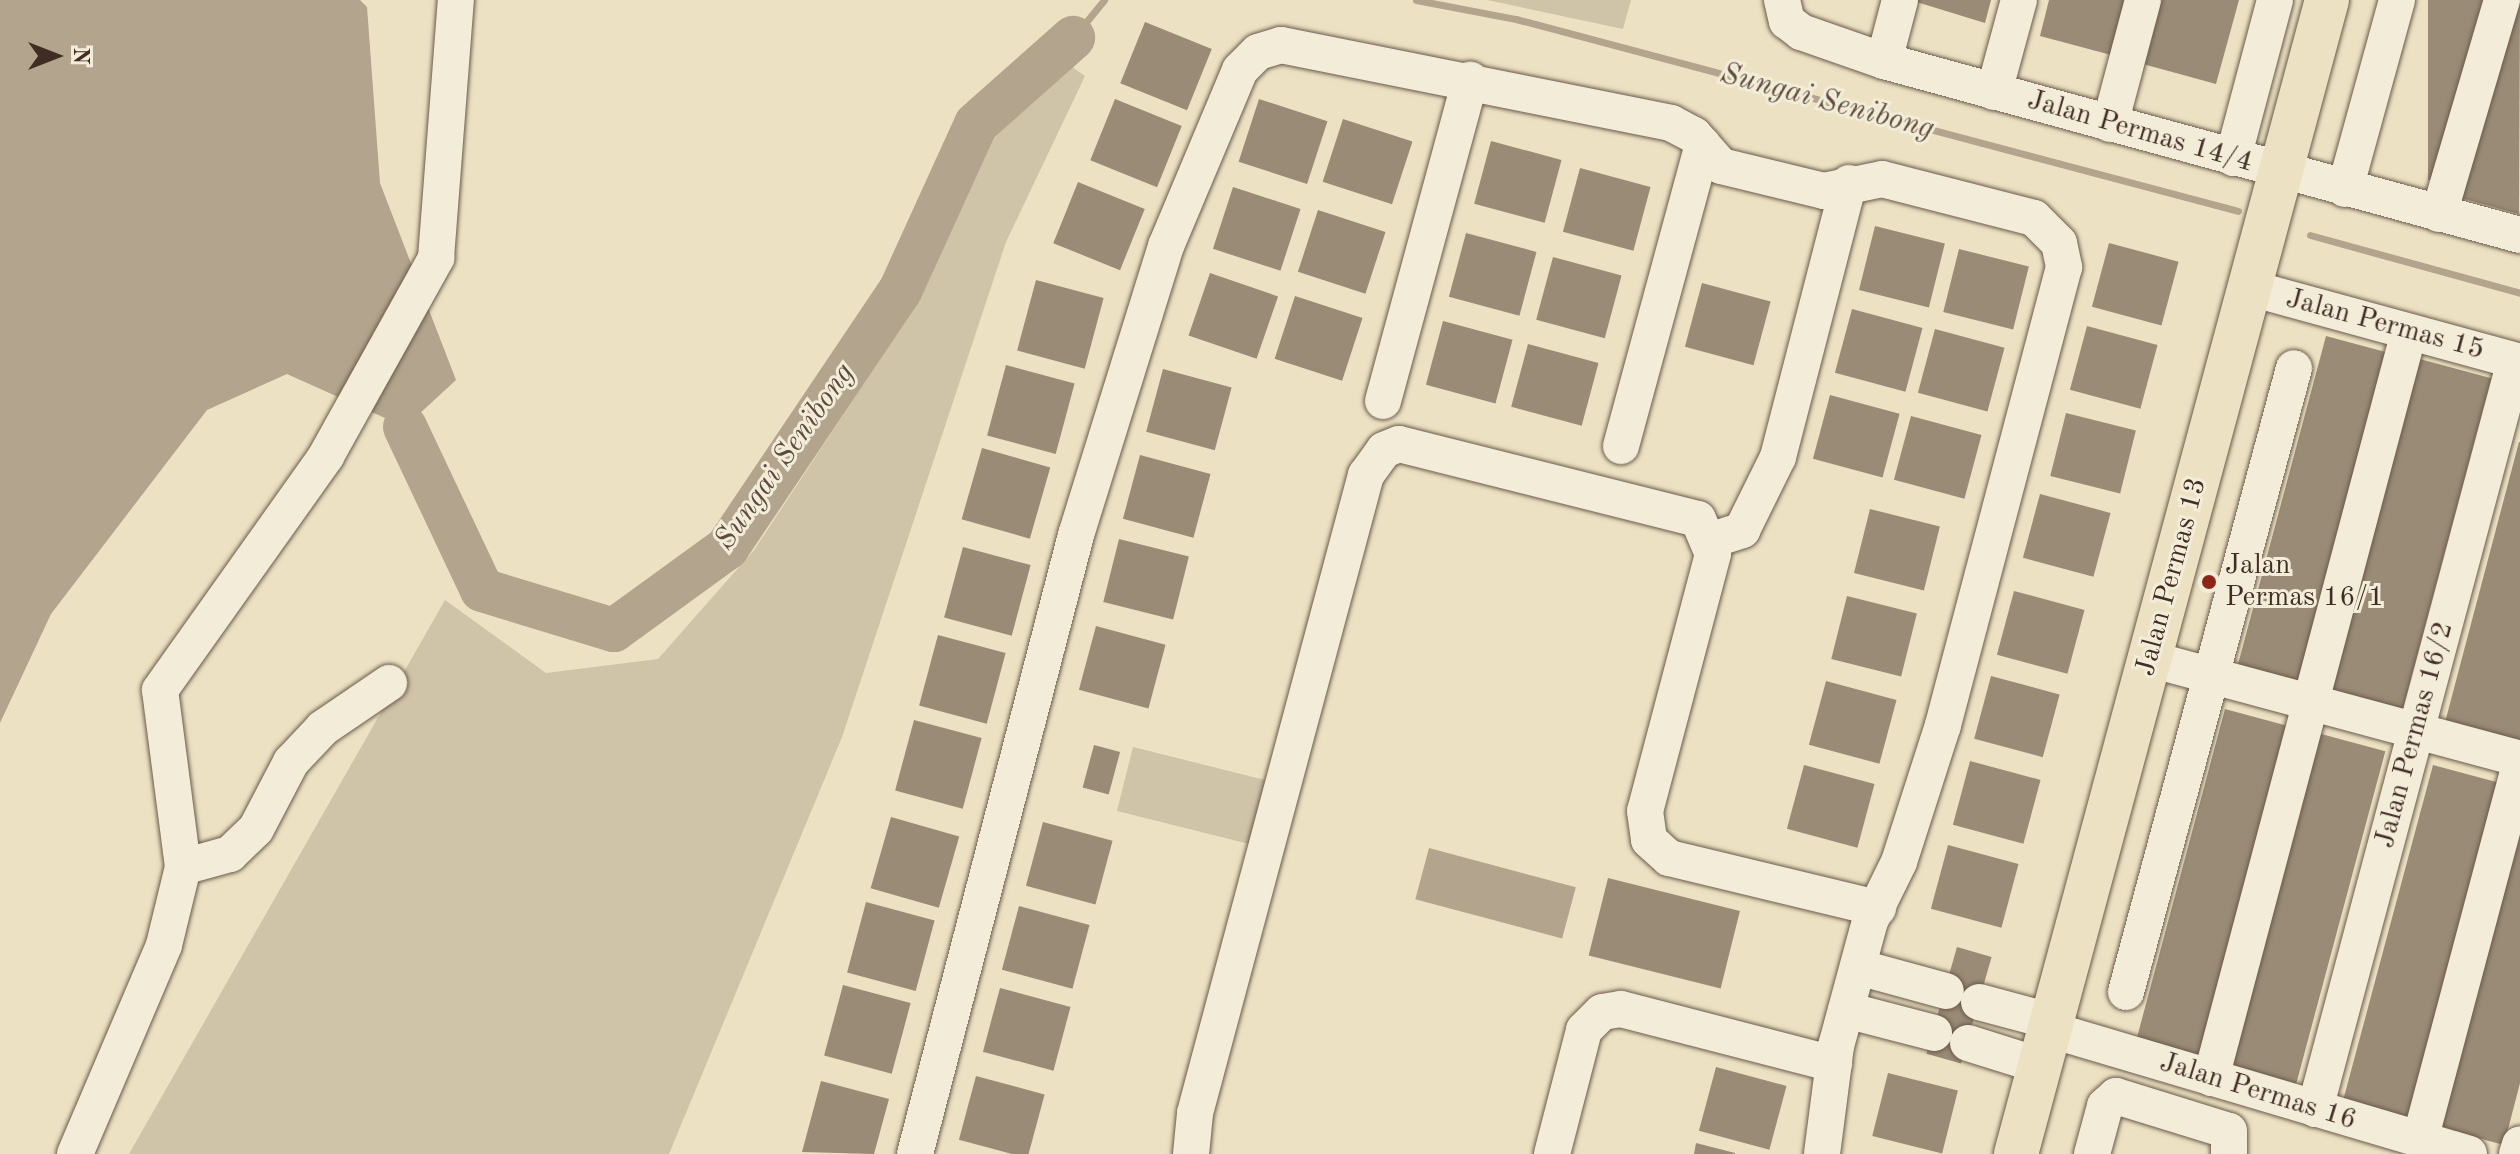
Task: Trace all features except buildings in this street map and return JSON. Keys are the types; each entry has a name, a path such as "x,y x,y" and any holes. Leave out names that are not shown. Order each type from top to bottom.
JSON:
{"main road":[{"name":"Jalan Permas 13","path":"2016,1154 2327,0"}],"street":[{"path":"75,1154 164,945 183,867 160,690 326,456 436,258 456,0"},
{"name":"Jalan Permas 14/4","path":"1782,0 1787,21 1801,32 1884,61 2520,235"},
{"path":"1884,61 1900,0"},
{"path":"1994,92 2019,0"},
{"path":"2110,124 2143,0"},
{"path":"2233,158 2275,0"},
{"path":"2345,189 2397,0"},
{"path":"2439,214 2502,0"},
{"path":"915,1154 1104,439 1166,246 1240,70 1265,48 1289,45 1671,123 1703,145 1721,166 1824,191 1849,183 1882,179 2034,218 2052,230 2064,258 1943,725 1878,908 1846,1010 1834,1064 1822,1154"},
{"path":"1383,401 1470,80"},
{"path":"1621,446 1703,145"},
{"path":"1712,540 1742,530 1774,468 1849,183"},
{"name":"Jalan Permas 15","path":"2250,288 2518,362"},
{"path":"2211,1078 2314,703 2409,332"},
{"name":"Jalan Permas 16/2","path":"2315,1109 2518,362"},
{"path":"2126,992 2208,676 2294,368"},
{"path":"1191,1154 1199,1099 1374,460 1413,442 1687,513 1712,540"},
{"path":"1712,540 1645,811 1649,840 1669,858 1878,908"},
{"path":"2150,659 2520,759"},
{"path":"183,867 230,854 256,829 291,762 323,728 389,683"},
{"path":"2420,1140 2520,765"},
{"path":"1858,967 1963,996 2045,1038"},
{"path":"1552,1154 1584,1030 1602,1012 1621,1009 1834,1064"},
{"path":"1846,1010 1934,1033"},
{"path":"1968,1043 2045,1038"},
{"name":"Jalan Permas 16","path":"2045,1038 2211,1078 2469,1154"},
{"path":"2092,1154 2109,1099 2229,1131 2229,1154"},
{"path":"2517,1154 2520,1144"}],"shaded area":[{"path":"0,0 360,0 367,7 380,183 456,380 405,427 287,374 207,410 51,614 0,723"},
{"path":"1487,0 1631,0 1623,29"},
{"path":"1062,60 1085,76 1006,242 842,737 669,1154 129,1154 445,600 546,673 658,659 754,550 915,306 990,132"},
{"path":"1133,747 1265,780 1249,844 1117,811"},
{"path":"1429,848 1576,887 1562,939 1415,899"}],"waterway":[{"name":"Sungai Senibong","path":"1073,38 1104,0"},
{"name":"Sungai Senibong","path":"1416,0 1516,19 2238,211"},
{"name":"Sungai Senibong","path":"405,427 482,590 614,630 727,548 900,291 976,124 1073,38"},
{"name":"Sungai Senibong","path":"2310,235 2520,293"}],"place":[{"name":"Jalan Permas 16/1","path":"2209,582"}]}
